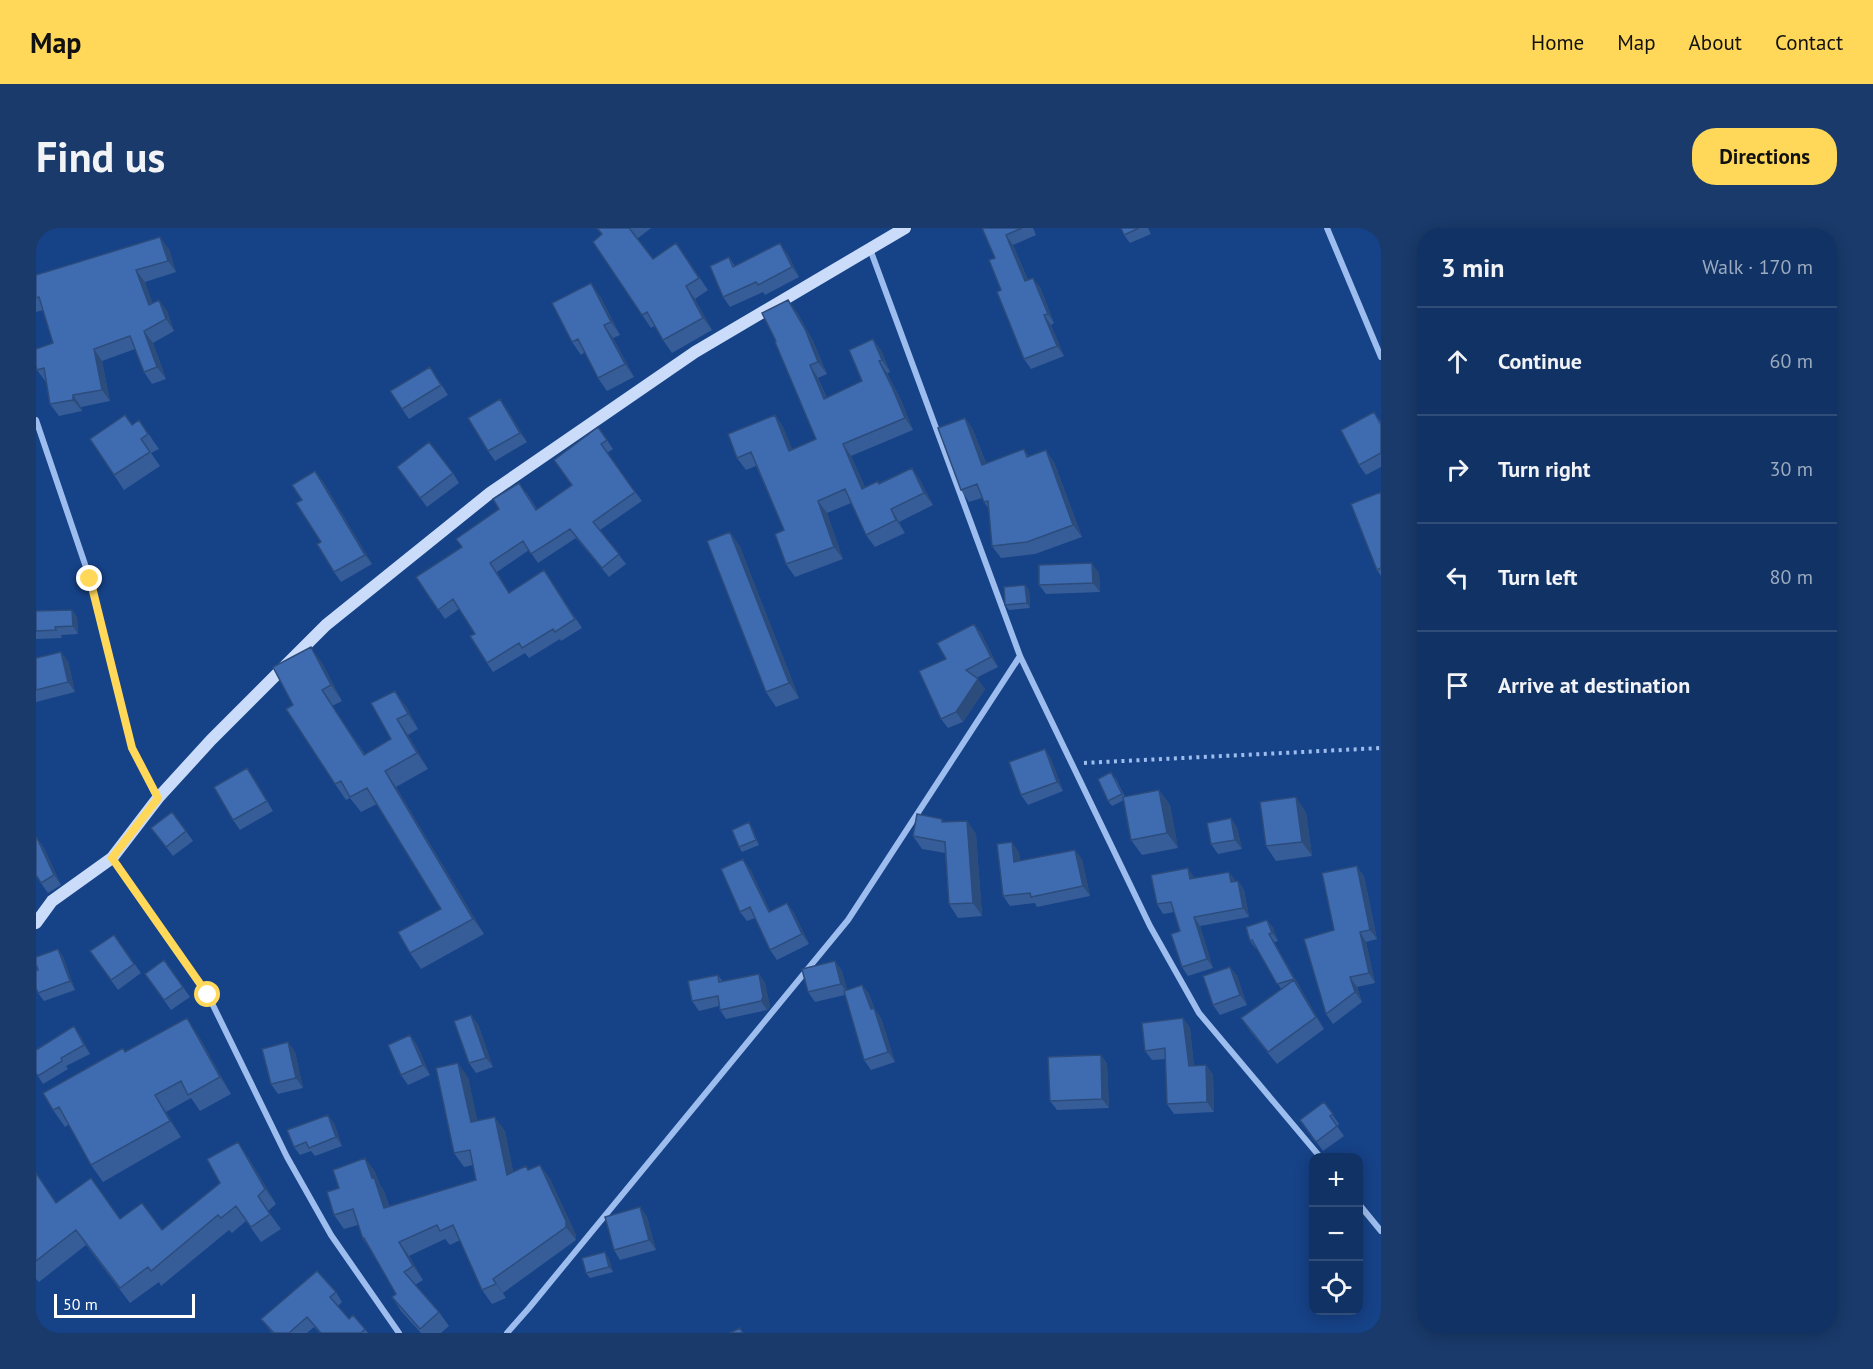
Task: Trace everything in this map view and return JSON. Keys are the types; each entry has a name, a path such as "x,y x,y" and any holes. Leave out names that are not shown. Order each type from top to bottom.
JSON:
{"street":[{"path":"36,923 52,901 112,858 158,798 211,740 326,625 490,493 694,352 905,228"},
{"path":"1327,228 1381,357"},
{"path":"870,248 1020,656 1150,926 1199,1013 1317,1153"},
{"path":"36,420 90,579 132,748 158,798"},
{"path":"507,1333 848,920 1020,656"},
{"path":"112,858 208,995 292,1167 332,1235 399,1333"},
{"path":"1362,1207 1381,1231"}],"path":[{"path":"1071,764 1381,748"}],"building":[{"path":"597,228 629,228 653,259 676,243 699,278 686,286 703,318 663,340 647,312 642,315 593,242 602,234"},
{"path":"982,228 1022,228 1006,235 1025,281 1033,278 1048,314 1044,315 1057,346 1024,359 997,292 1001,290 989,260 995,258"},
{"path":"1121,228 1139,228 1124,235"},
{"path":"160,237 168,261 136,270 149,305 159,300 166,319 144,331 157,367 144,372 130,336 94,349 102,390 73,395 73,400 50,404 44,368 37,370 36,366 36,349 53,343 39,297 36,298 36,275"},
{"path":"780,243 792,267 758,285 756,282 723,297 710,266 729,257 733,267"},
{"path":"591,283 611,322 604,325 625,364 598,378 578,339 572,342 552,303"},
{"path":"788,300 805,329 818,362 810,365 824,399 862,381 849,350 873,339 882,360 879,361 905,418 843,444 862,489 878,481 879,484 912,468 924,493 891,509 896,520 866,535 845,489 818,501 834,547 786,564 775,534 784,530 751,452 737,458 728,434 775,415 789,451 816,439 776,341 762,313"},
{"path":"430,367 441,385 402,409 390,391"},
{"path":"500,399 520,433 488,451 468,418"},
{"path":"1374,412 1381,425 1381,453 1359,465 1341,430"},
{"path":"125,415 132,425 139,420 148,434 141,439 150,452 114,475 90,439"},
{"path":"965,418 982,465 1024,449 1027,457 1046,450 1073,525 1027,542 992,546 988,501 984,502 977,484 961,490 938,428"},
{"path":"598,427 607,440 601,444 635,492 593,522 619,554 602,568 570,529 531,554 523,541 490,563 509,593 544,570 575,619 555,632 553,629 522,648 519,643 487,663 470,636 475,634 453,599 438,610 416,577 462,547 456,539 499,509 493,499 519,483 536,510 572,485 554,460"},
{"path":"429,442 453,473 420,498 397,467"},
{"path":"315,471 365,555 334,572 317,544 321,542 296,503 302,500 292,485"},
{"path":"1381,492 1381,568 1377,570 1351,504"},
{"path":"730,532 789,683 766,692 707,541"},
{"path":"1092,563 1093,583 1039,585 1039,565"},
{"path":"1025,585 1027,603 1005,605 1004,587"},
{"path":"72,610 73,626 36,631 36,611"},
{"path":"974,624 991,657 966,670 978,679 956,712 941,719 919,671 946,659 937,643"},
{"path":"311,647 331,685 322,690 364,755 391,739 371,703 395,691 408,714 397,719 417,753 385,771 473,919 410,953 398,932 441,909 367,788 350,797 341,781 335,784 286,709 293,705 273,667"},
{"path":"61,652 68,682 36,690 36,658"},
{"path":"1045,749 1057,782 1021,795 1009,762"},
{"path":"247,768 267,801 233,820 214,787"},
{"path":"1111,772 1122,794 1108,801 1098,779"},
{"path":"1159,790 1167,833 1131,840 1123,797"},
{"path":"1296,797 1302,842 1266,846 1260,802"},
{"path":"172,812 186,831 166,847 151,828"},
{"path":"917,814 942,819 942,822 967,821 973,903 949,904 945,842 913,836"},
{"path":"1231,818 1235,840 1211,844 1207,823"},
{"path":"749,822 756,840 739,847 732,830"},
{"path":"36,838 54,875 41,883 36,875"},
{"path":"1012,842 1014,862 1075,850 1083,886 1031,897 1030,893 1003,896 997,844"},
{"path":"743,859 769,912 787,903 802,934 770,950 750,907 740,912 721,869"},
{"path":"1357,866 1370,930 1360,932 1369,973 1350,977 1355,992 1326,1014 1304,939 1334,930 1322,873"},
{"path":"1188,868 1190,879 1229,872 1231,882 1238,881 1243,908 1194,917 1207,959 1182,967 1171,934 1180,931 1171,902 1157,904 1151,875"},
{"path":"1267,920 1272,933 1269,934 1294,979 1277,984 1252,940 1250,941 1246,927"},
{"path":"114,935 134,964 111,980 90,951"},
{"path":"58,949 70,981 38,993 36,957"},
{"path":"164,960 183,987 164,1000 145,974"},
{"path":"835,961 841,984 808,992 802,969"},
{"path":"1230,967 1240,995 1213,1005 1203,976"},
{"path":"759,974 763,997 761,1001 720,1010 718,996 692,1001 688,981 718,975 719,982"},
{"path":"1294,980 1316,1017 1268,1052 1241,1018"},
{"path":"862,985 871,1009 874,1008 888,1052 864,1060 844,991"},
{"path":"471,1015 486,1058 469,1063 454,1021"},
{"path":"187,1018 220,1077 188,1095 181,1081 155,1095 170,1121 91,1165 59,1107 53,1110 43,1093 123,1048 125,1052"},
{"path":"1183,1018 1189,1066 1206,1065 1207,1102 1167,1104 1165,1048 1145,1051 1142,1023"},
{"path":"74,1026 84,1045 61,1058 62,1061 38,1076 36,1050"},
{"path":"410,1035 423,1065 401,1075 388,1045"},
{"path":"288,1042 296,1078 271,1084 262,1049"},
{"path":"1101,1055 1102,1099 1050,1101 1048,1057"},
{"path":"458,1063 471,1122 495,1117 507,1175 526,1166 528,1170 540,1165 566,1221 566,1227 493,1279 496,1284 482,1290 453,1225 440,1231 437,1225 399,1242 413,1266 404,1272 439,1312 420,1329 392,1297 396,1294 363,1239 353,1209 334,1215 327,1192 339,1188 333,1170 365,1158 384,1208 476,1180 470,1150 454,1153 436,1068"},
{"path":"1324,1102 1333,1114 1330,1116 1337,1126 1316,1142 1300,1120"},
{"path":"328,1115 336,1137 309,1148 306,1142 294,1147 287,1130"},
{"path":"238,1142 265,1189 258,1196 270,1214 251,1227 236,1206 221,1218 218,1215 151,1271 148,1267 120,1288 76,1230 36,1261 36,1173 56,1203 91,1178 120,1219 142,1203 162,1230 220,1183 207,1159"},
{"path":"640,1207 649,1240 614,1250 605,1217"},
{"path":"605,1252 609,1267 586,1273 582,1258"},
{"path":"317,1271 336,1292 330,1297 349,1319 353,1315 365,1329 361,1333 321,1333 307,1317 289,1333 274,1333 261,1319"},
{"path":"740,1328 743,1333 730,1333"}],"route":[{"path":"90,579 132,748 158,798 112,858 208,995"}]}
